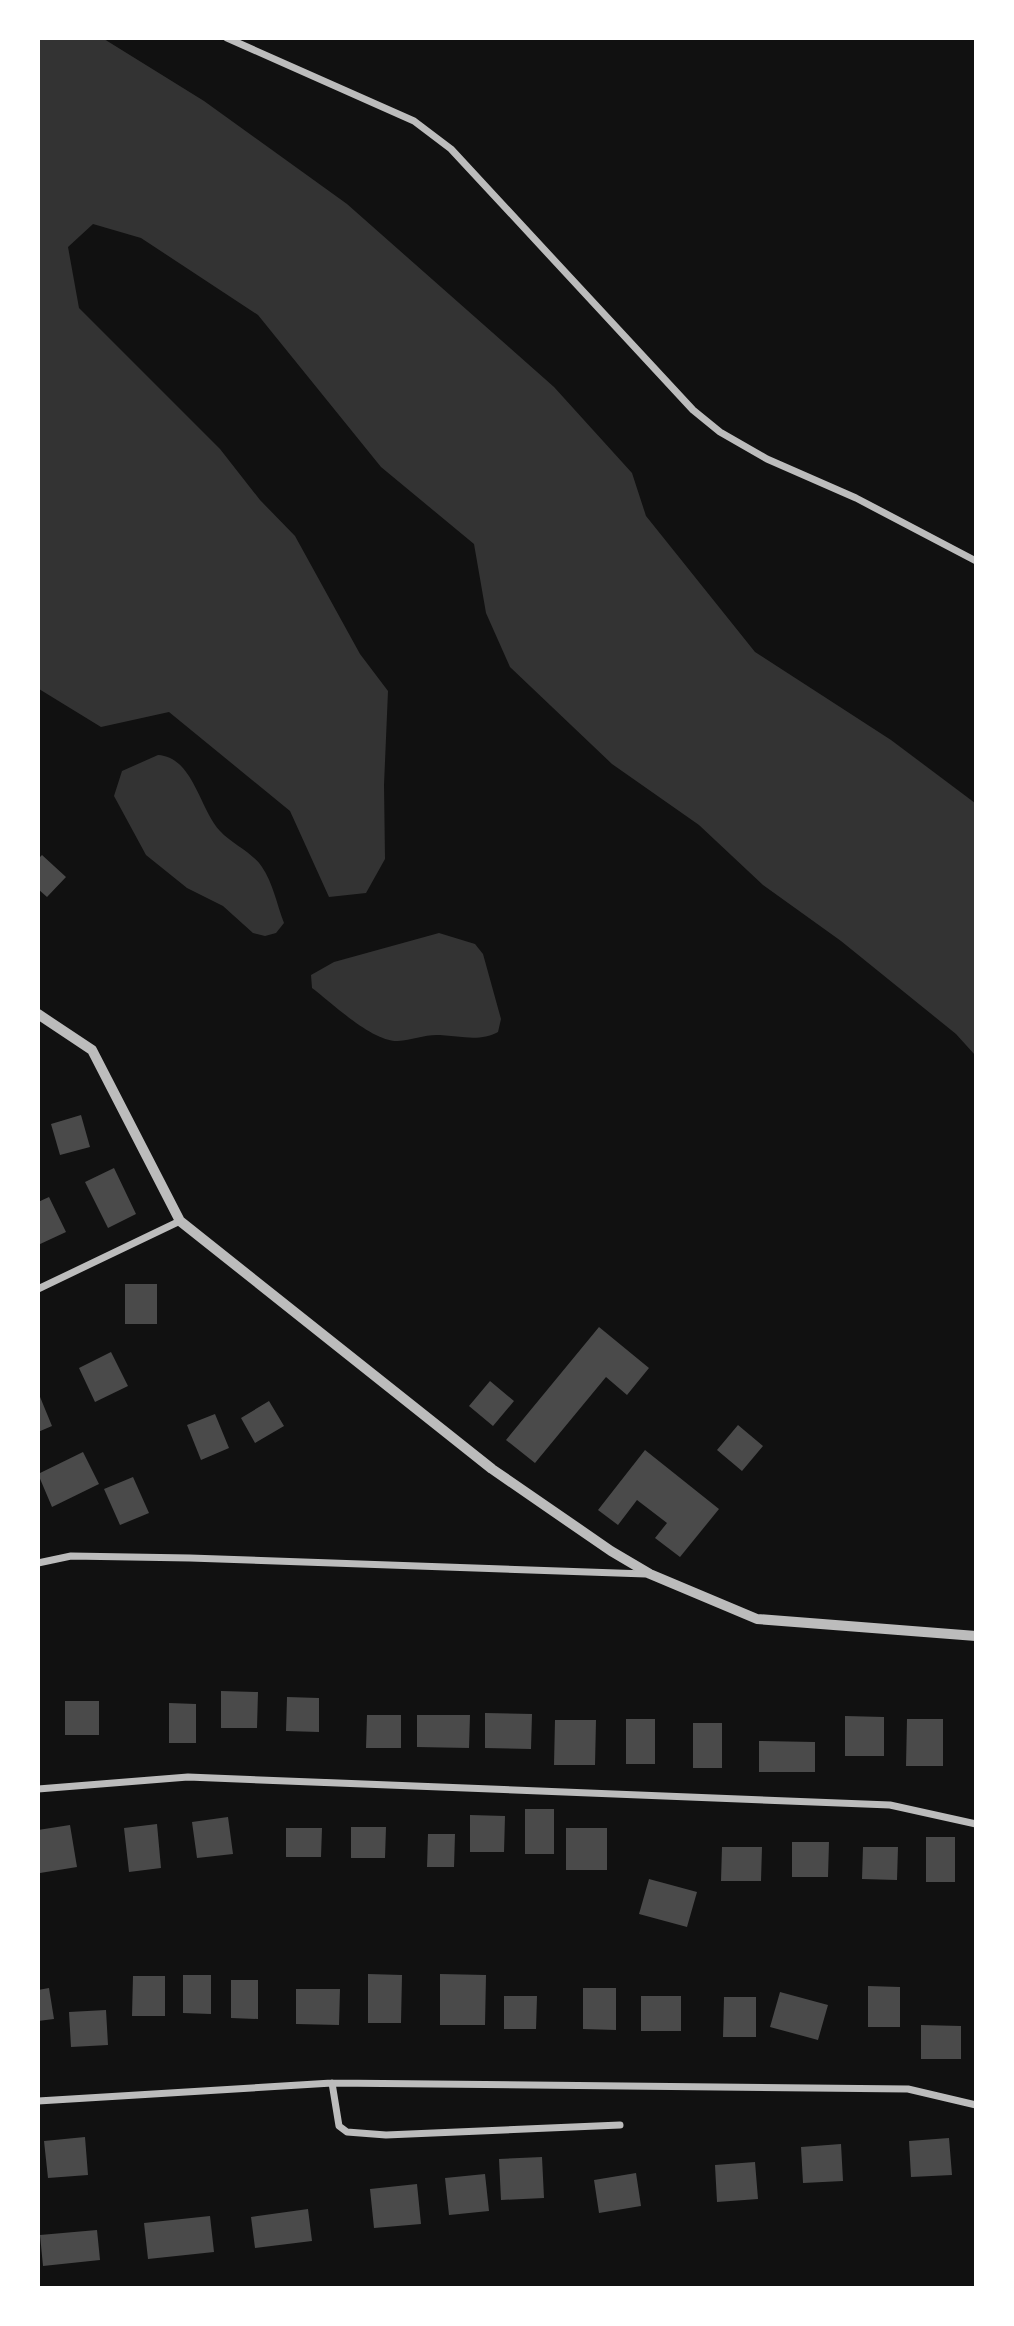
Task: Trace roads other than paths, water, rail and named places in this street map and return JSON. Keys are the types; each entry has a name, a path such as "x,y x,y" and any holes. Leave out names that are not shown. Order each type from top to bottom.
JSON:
{"street":[{"path":"227,38 404,116 434,134 451,149 693,410 720,432 767,460 856,498 975,561"},
{"path":"38,1014 92,1050 180,1221 492,1469 611,1551 650,1574 757,1619 975,1636"},
{"path":"38,1289 180,1221"},
{"path":"38,1563 71,1556 190,1558 650,1574"},
{"path":"38,1789 188,1777 890,1805 975,1824"},
{"path":"38,2101 332,2083 908,2089 975,2105"},
{"path":"332,2083 339,2126 347,2132 386,2136 620,2125"}]}
